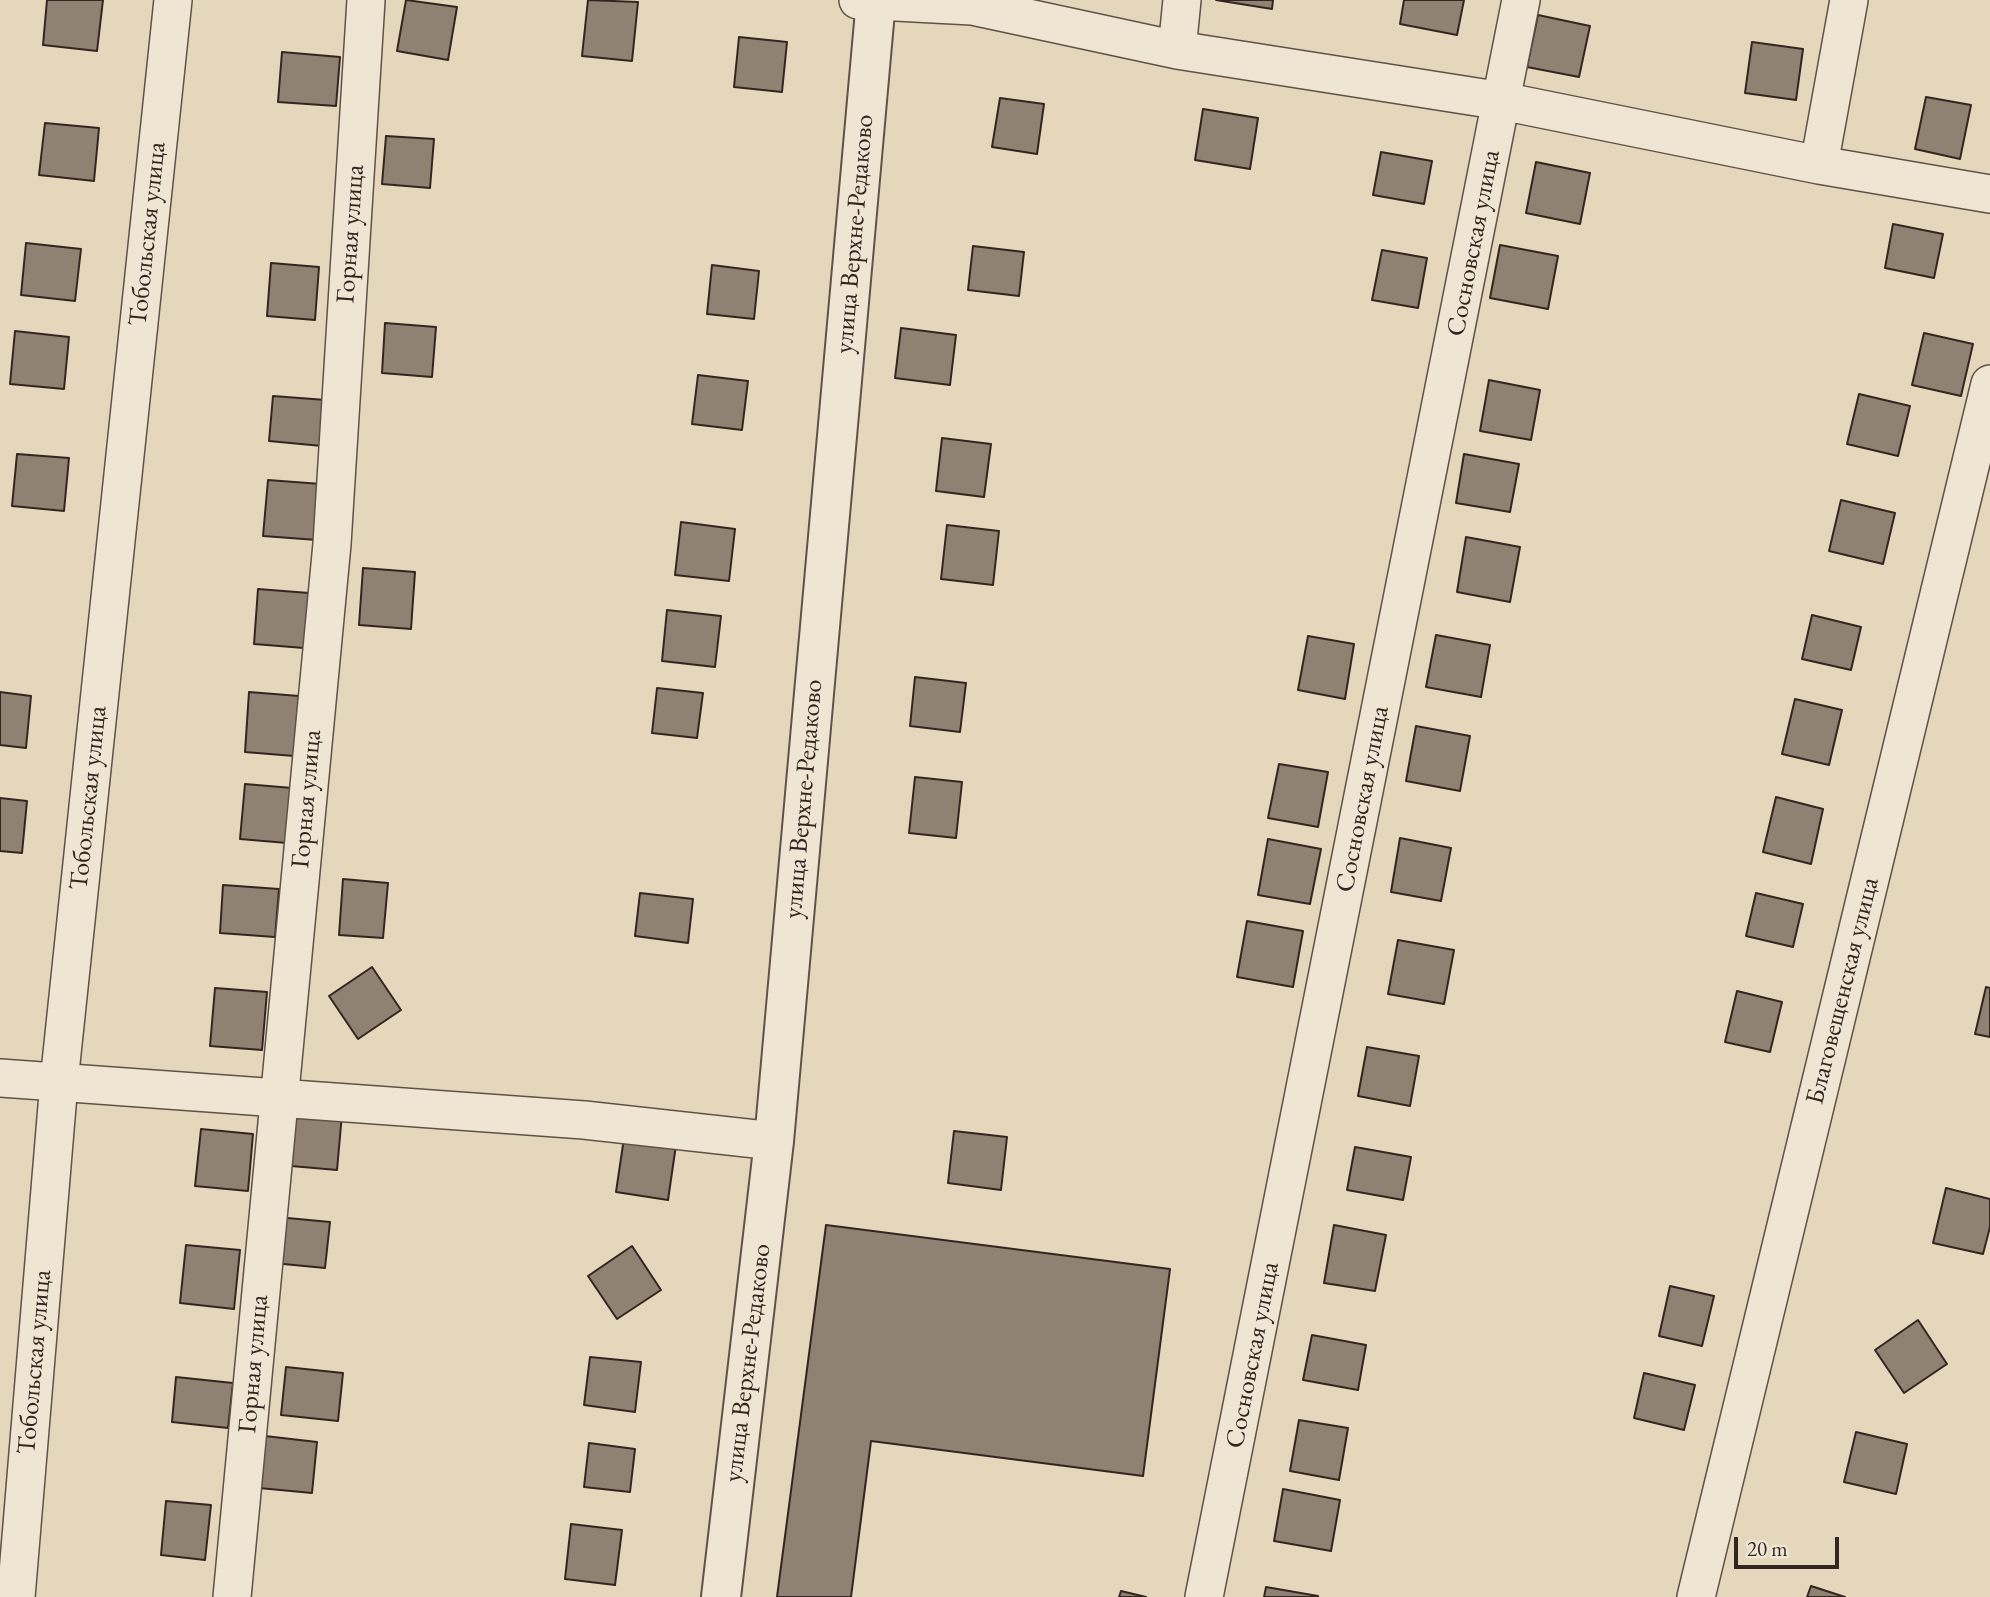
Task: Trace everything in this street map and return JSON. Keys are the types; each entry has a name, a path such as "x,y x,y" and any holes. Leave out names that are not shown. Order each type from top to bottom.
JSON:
{"street":[{"name":"Тобольская улица","path":"16,1597 59,1082 173,0"},
{"name":"Горная улица","path":"232,1597 332,544 366,0"},
{"path":"1177,50 1182,0"},
{"name":"Сосновская улица","path":"1204,1597 1521,0"},
{"path":"1819,165 1849,0"},
{"path":"870,1 972,6 1177,50 1502,101 1819,165 1990,194"},
{"name":"улица Верхне-Редаково","path":"720,1597 774,1141 870,1"},
{"name":"Благовещенская улица","path":"1696,1597 1990,384"},
{"path":"0,1078 584,1120 774,1141"}],"building":[{"path":"47,0 103,0 97,51 43,45"},
{"path":"406,0 457,7 448,60 397,51"},
{"path":"588,0 638,2 632,61 582,56"},
{"path":"1216,0 1273,0 1272,9"},
{"path":"1404,0 1464,0 1457,35 1400,24"},
{"path":"1538,15 1590,26 1579,77 1527,67"},
{"path":"739,37 787,42 782,92 734,87"},
{"path":"1752,42 1803,49 1796,100 1745,93"},
{"path":"282,52 340,57 336,106 278,102"},
{"path":"1926,97 1971,105 1960,159 1915,149"},
{"path":"1000,98 1044,104 1037,154 992,147"},
{"path":"1203,109 1258,118 1250,169 1195,160"},
{"path":"45,123 99,128 94,181 39,175"},
{"path":"386,136 434,139 430,188 382,184"},
{"path":"1381,152 1432,161 1424,204 1373,195"},
{"path":"1536,162 1590,173 1580,224 1526,213"},
{"path":"1893,224 1943,234 1934,278 1885,268"},
{"path":"26,243 81,249 75,301 21,295"},
{"path":"1500,245 1558,256 1548,309 1490,298"},
{"path":"973,246 1024,252 1019,296 968,290"},
{"path":"1382,250 1427,258 1418,308 1372,300"},
{"path":"271,263 319,267 315,320 267,316"},
{"path":"712,265 759,271 754,319 707,314"},
{"path":"385,323 436,327 432,377 382,373"},
{"path":"901,328 956,335 950,385 895,378"},
{"path":"15,331 69,337 64,389 10,384"},
{"path":"1924,333 1973,344 1961,396 1912,385"},
{"path":"698,375 748,381 742,430 692,424"},
{"path":"1489,380 1540,390 1531,440 1480,431"},
{"path":"1859,394 1910,406 1898,456 1847,444"},
{"path":"273,396 326,400 322,446 269,441"},
{"path":"942,438 991,444 984,497 936,491"},
{"path":"17,454 69,458 64,511 12,506"},
{"path":"1464,454 1519,464 1510,512 1456,503"},
{"path":"268,480 321,484 317,540 263,536"},
{"path":"1841,500 1895,513 1883,564 1829,551"},
{"path":"681,522 735,529 729,581 675,575"},
{"path":"947,525 999,531 993,585 941,579"},
{"path":"1466,537 1520,547 1510,602 1457,592"},
{"path":"363,568 415,572 411,629 359,625"},
{"path":"258,589 309,593 304,648 254,644"},
{"path":"667,610 721,616 715,667 662,661"},
{"path":"1812,615 1861,627 1851,670 1802,659"},
{"path":"1436,635 1490,645 1481,697 1426,687"},
{"path":"1308,636 1354,644 1345,699 1298,690"},
{"path":"915,677 966,683 960,732 910,726"},
{"path":"657,688 703,693 697,738 652,733"},
{"path":"0,692 31,696 26,748 0,745"},
{"path":"249,692 299,696 294,756 245,752"},
{"path":"1795,699 1842,710 1829,765 1782,754"},
{"path":"1416,726 1470,736 1460,791 1406,781"},
{"path":"1279,764 1328,772 1318,827 1268,818"},
{"path":"915,777 962,782 956,838 909,833"},
{"path":"245,784 292,788 287,843 240,839"},
{"path":"1776,797 1823,809 1811,864 1763,852"},
{"path":"0,798 27,801 22,853 0,851"},
{"path":"1400,838 1451,848 1441,901 1391,892"},
{"path":"1268,839 1321,849 1310,904 1258,895"},
{"path":"343,879 388,883 383,938 339,935"},
{"path":"223,885 279,889 275,937 220,933"},
{"path":"640,893 693,899 688,943 635,936"},
{"path":"1756,893 1803,904 1793,947 1746,936"},
{"path":"1247,921 1303,931 1293,987 1237,977"},
{"path":"1398,940 1454,950 1444,1004 1388,994"},
{"path":"372,967 401,1010 358,1039 329,996"},
{"path":"1986,987 1990,988 1990,1037 1975,1034"},
{"path":"215,988 267,992 262,1050 210,1046"},
{"path":"1737,991 1782,1002 1770,1052 1725,1042"},
{"path":"1367,1047 1419,1056 1410,1106 1358,1096"},
{"path":"296,1110 342,1114 337,1170 291,1166"},
{"path":"201,1129 253,1134 248,1191 195,1186"},
{"path":"954,1131 1007,1137 1001,1190 948,1183"},
{"path":"624,1138 676,1145 668,1200 616,1192"},
{"path":"1355,1147 1411,1157 1403,1200 1347,1190"},
{"path":"1946,1188 1990,1199 1990,1227 1983,1254 1933,1243"},
{"path":"277,1217 330,1222 325,1268 273,1263"},
{"path":"826,1225 1170,1269 1143,1476 871,1441 851,1597 777,1597"},
{"path":"1334,1225 1386,1235 1375,1291 1324,1283"},
{"path":"186,1245 240,1250 234,1309 180,1303"},
{"path":"632,1246 661,1290 617,1319 588,1276"},
{"path":"1670,1286 1714,1296 1702,1346 1659,1336"},
{"path":"1918,1320 1947,1364 1904,1393 1875,1350"},
{"path":"1312,1335 1366,1345 1358,1390 1303,1380"},
{"path":"590,1357 641,1362 635,1412 584,1405"},
{"path":"286,1367 343,1373 338,1421 281,1415"},
{"path":"1644,1373 1695,1385 1684,1430 1634,1418"},
{"path":"176,1377 233,1383 228,1428 172,1422"},
{"path":"1299,1420 1348,1428 1339,1480 1290,1471"},
{"path":"1856,1432 1907,1444 1896,1494 1844,1482"},
{"path":"265,1436 317,1442 312,1493 259,1488"},
{"path":"589,1443 635,1449 630,1492 584,1487"},
{"path":"1283,1489 1340,1500 1331,1551 1274,1541"},
{"path":"166,1501 211,1505 205,1560 161,1555"},
{"path":"571,1524 622,1530 615,1585 565,1579"},
{"path":"1811,1586 1845,1597 1807,1597"},
{"path":"1266,1587 1318,1596 1318,1597 1264,1597"},
{"path":"1121,1591 1146,1597 1119,1597"}]}
